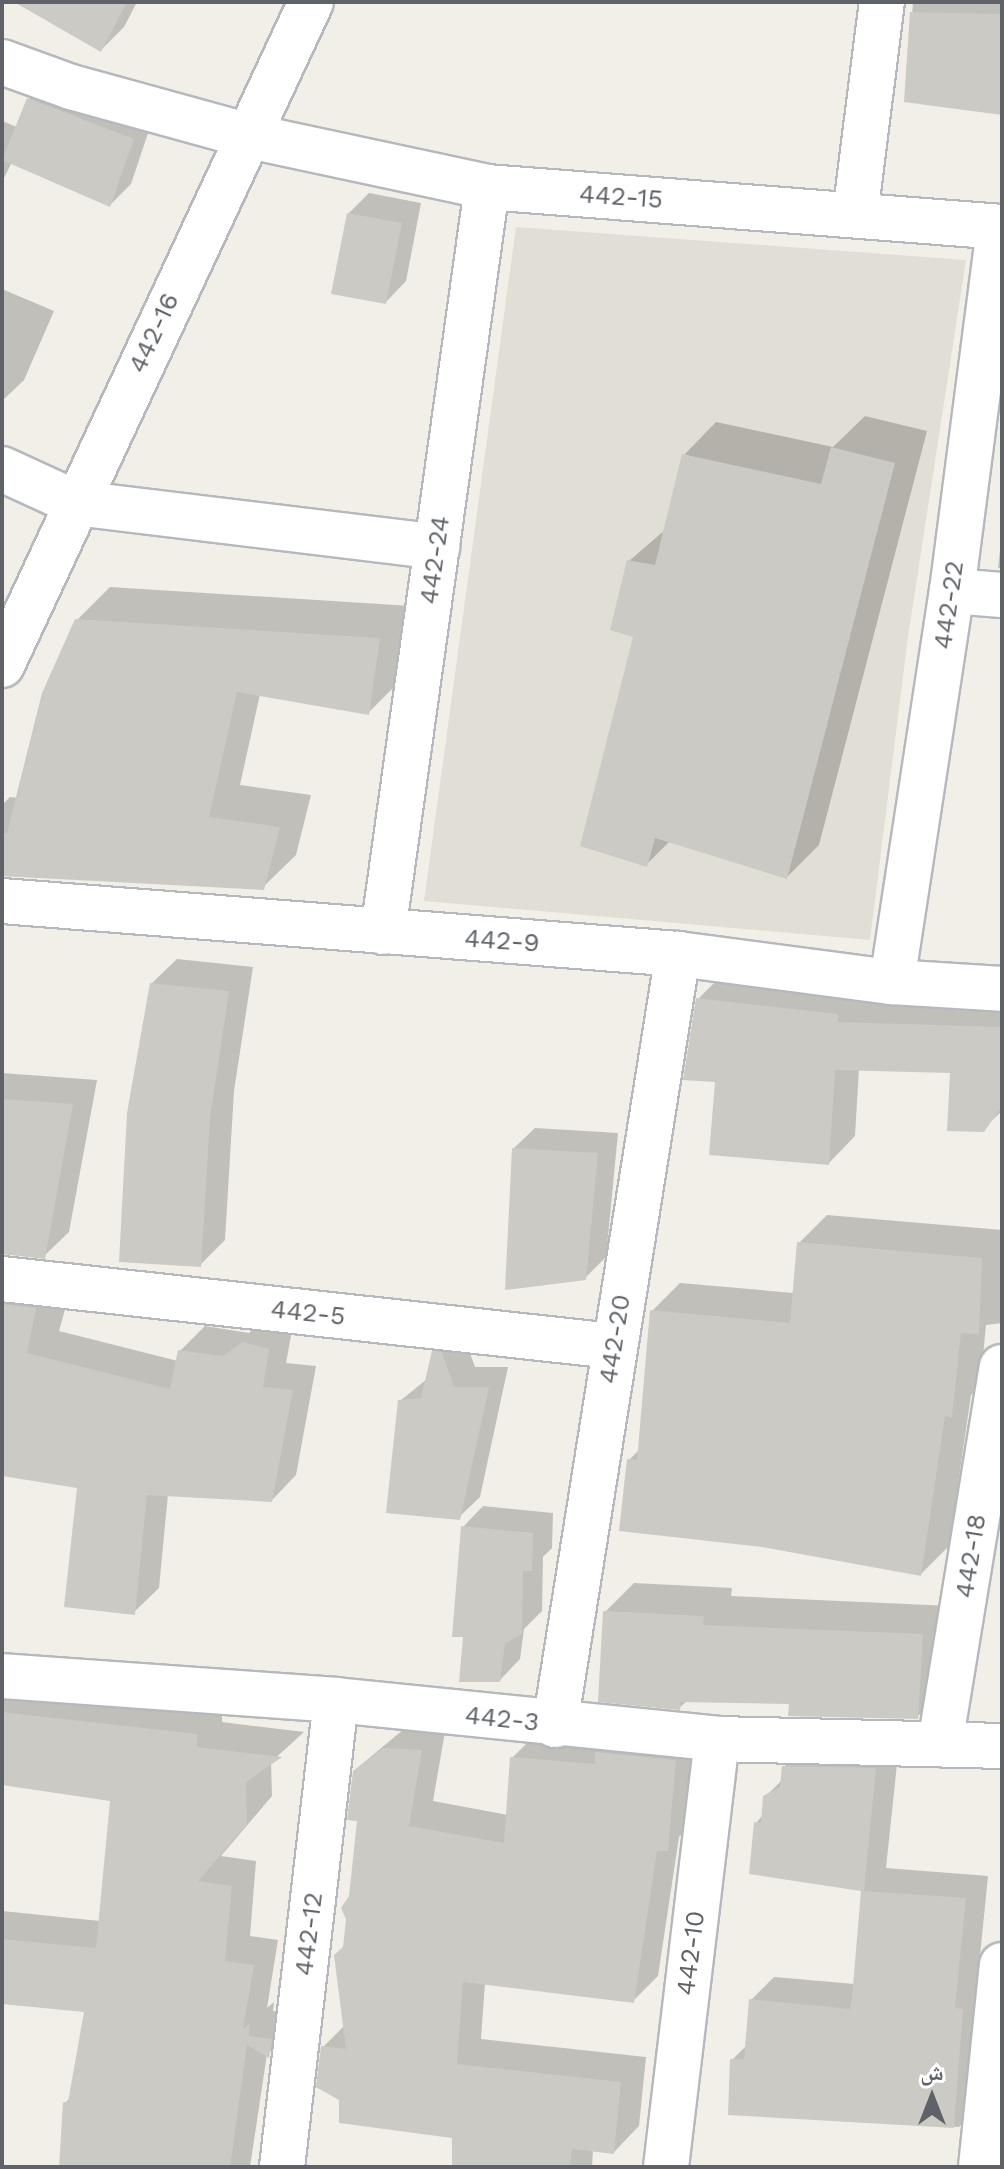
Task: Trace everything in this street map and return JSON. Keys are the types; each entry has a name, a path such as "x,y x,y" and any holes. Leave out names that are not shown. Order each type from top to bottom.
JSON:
{"street":[{"name":"442-16","path":"2,665 245,135 311,2"},
{"path":"855,215 882,2"},
{"name":"442-15","path":"2,62 71,87 245,135 487,187 1000,227"},
{"name":"442-24","path":"383,932 487,187"},
{"name":"442-22","path":"892,982 952,591 1000,227"},
{"path":"2,469 76,503 437,547"},
{"path":"952,591 1002,595"},
{"name":"442-9","path":"2,901 678,954 892,982 1002,989"},
{"name":"442-20","path":"555,1725 613,1346 678,954"},
{"name":"442-5","path":"2,1279 613,1346"},
{"name":"442-18","path":"940,1744 1002,1367"},
{"name":"442-3","path":"2,1676 336,1700 555,1725 717,1739 1002,1746"},
{"name":"442-12","path":"282,2167 336,1700"},
{"name":"442-10","path":"666,2167 717,1739"},
{"path":"981,2167 1002,1965"}],"shaded area":[{"path":"516,227 966,260 908,637 870,940 424,901"}],"building":[{"path":"14,2 127,2 101,52"},
{"path":"910,12 1002,14 1002,115 904,102"},
{"path":"27,98 134,139 110,207 2,160"},
{"path":"347,213 402,223 386,304 331,294"},
{"path":"831,447 895,463 787,879 655,838 647,867 580,846 633,637 610,630 627,560 655,565 682,454 821,484"},
{"path":"75,619 380,638 369,715 237,692 209,817 280,827 264,890 2,876 2,833 7,833 42,693"},
{"path":"150,983 229,991 210,1118 201,1267 119,1262 127,1113"},
{"path":"696,998 838,1014 838,1022 1002,1027 1002,1106 984,1132 947,1131 950,1073 835,1070 829,1165 709,1155 715,1082 683,1080"},
{"path":"2,1099 73,1104 45,1259 2,1254"},
{"path":"512,1148 598,1153 586,1280 505,1290"},
{"path":"797,1242 982,1258 979,1334 961,1333 952,1417 945,1416 921,1576 762,1547 619,1531 627,1459 637,1460 650,1310 790,1323"},
{"path":"2,1304 36,1308 27,1353 170,1389 178,1350 223,1356 243,1342 269,1349 263,1387 293,1390 272,1502 147,1495 135,1615 64,1607 77,1488 2,1476"},
{"path":"432,1351 442,1352 454,1387 489,1387 460,1520 386,1513 398,1400 421,1398"},
{"path":"461,1526 533,1533 532,1571 523,1571 522,1634 505,1643 500,1682 459,1682 463,1637 452,1637"},
{"path":"603,1611 704,1616 703,1625 923,1634 918,1719 788,1716 789,1704 681,1702 680,1710 598,1702"},
{"path":"2,1712 197,1734 197,1747 282,1757 246,1782 247,1824 198,1881 232,1886 225,1961 254,1965 243,2029 250,2024 249,2036 272,2039 269,2058 247,2045 230,2167 59,2167 63,2102 68,2102 84,2012 2,2004 2,1939 96,1948 110,1801 2,1785"},
{"path":"383,1748 422,1750 409,1826 504,1843 510,1757 595,1764 595,1752 676,1760 668,1851 657,1851 634,2003 463,1982 457,2064 621,2082 614,2154 572,2149 570,2167 452,2167 452,2138 339,2123 339,2100 316,2087 321,2046 346,2049 334,1955 343,1947 346,1919 341,1908 349,1896 357,1821 347,1820 353,1771"},
{"path":"782,1766 876,1768 864,1891 966,1898 955,2008 963,2009 954,2128 728,2115 730,2059 744,2059 749,1999 850,2009 852,1998 861,1891 749,1874 754,1822 761,1823 763,1796 780,1787"}]}
